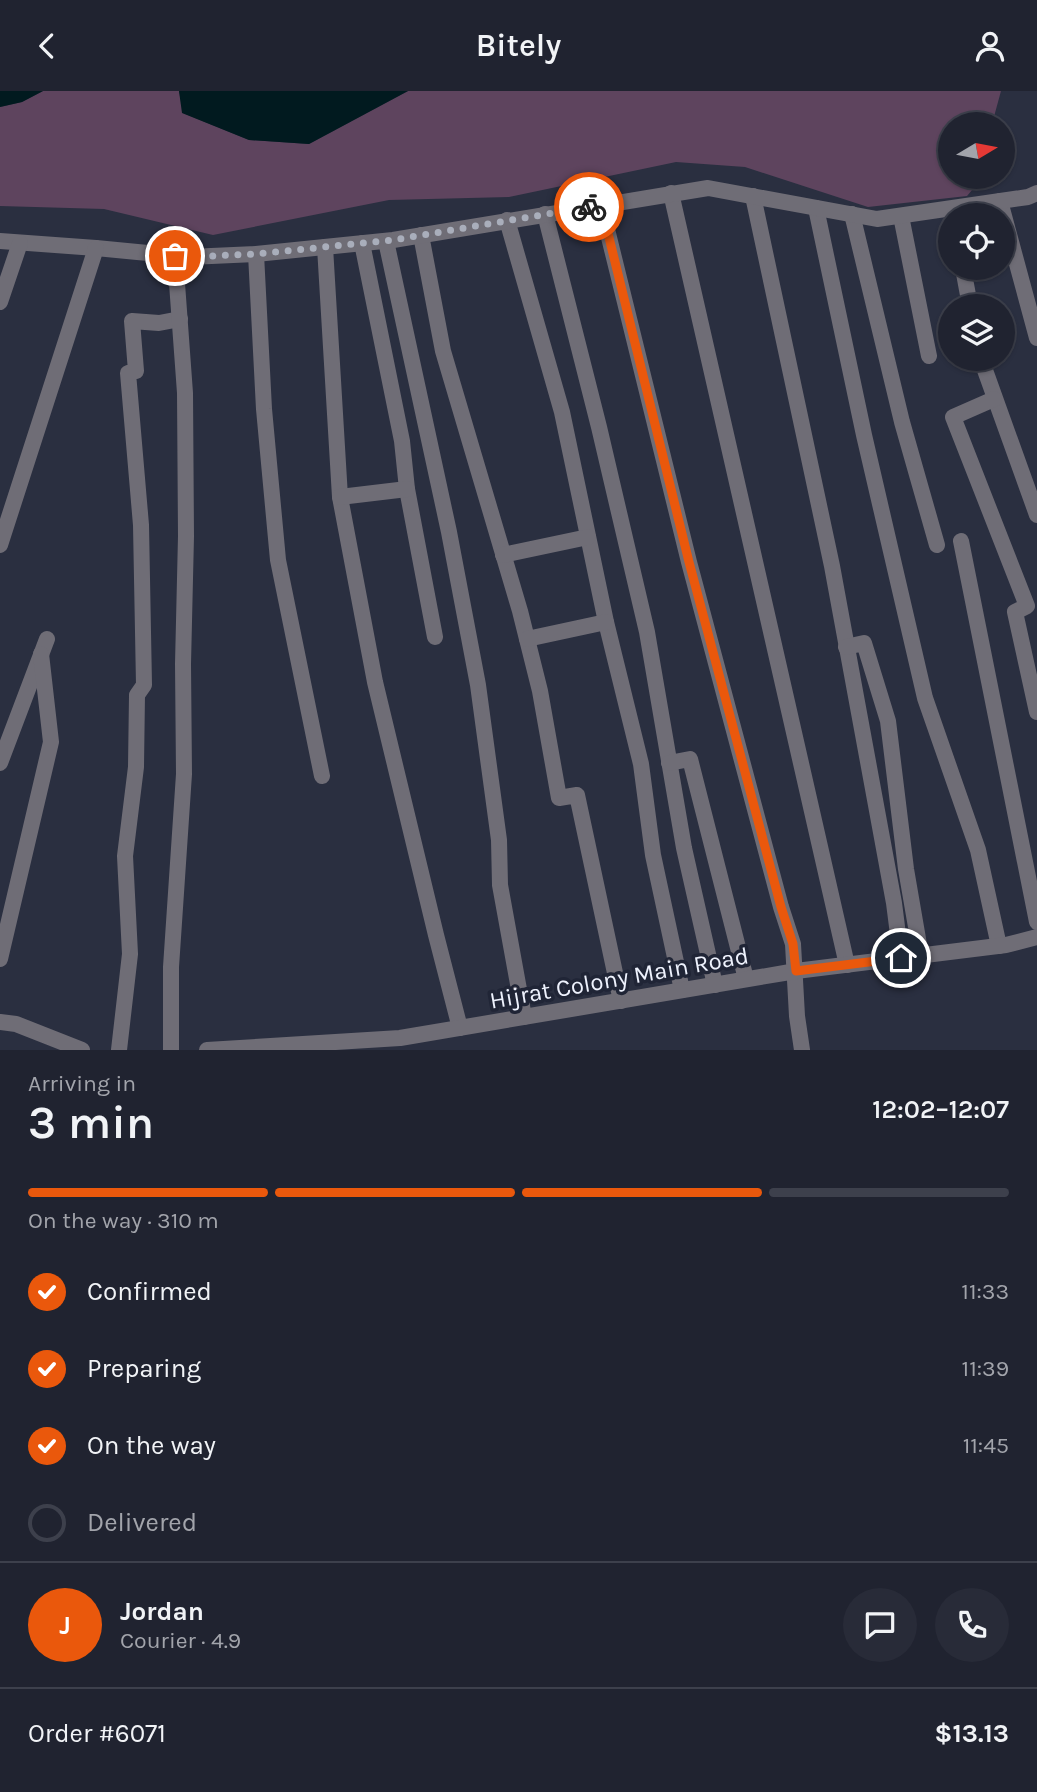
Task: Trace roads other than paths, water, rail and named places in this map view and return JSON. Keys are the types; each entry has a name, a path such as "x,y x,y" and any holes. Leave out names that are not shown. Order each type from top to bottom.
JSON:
{"street":[{"path":"0,241 189,257 256,254 386,241 708,188 877,219 938,213"},
{"path":"671,193 847,965"},
{"path":"991,203 1037,193"},
{"path":"753,196 832,566 894,902 901,958"},
{"path":"1000,201 1037,338"},
{"path":"601,205 689,562 777,895 793,944 797,1016 802,1050"},
{"path":"816,208 916,663 925,698 978,850 999,946"},
{"path":"545,214 599,427 646,632 684,848 715,985"},
{"path":"852,214 902,422 937,545"},
{"path":"901,216 929,356"},
{"path":"508,221 562,412 606,622 641,764 653,855 682,991"},
{"path":"421,235 443,351 540,691 559,798 577,795 621,1001"},
{"path":"386,241 449,532 478,685 499,840 500,885 524,1017"},
{"path":"0,302 20,243"},
{"path":"362,243 402,441 407,489 435,637"},
{"path":"325,247 340,497 375,682 460,1028"},
{"path":"0,545 96,248"},
{"path":"256,254 264,409 278,560 321,776"},
{"path":"171,1050 171,967 184,775 186,536 184,393 175,256"},
{"path":"119,1050 130,954 125,856 136,767 137,695 144,685 141,524 128,373 135,371 132,321 159,323 180,319"},
{"path":"985,371 1037,515"},
{"path":"994,399 953,417 1027,606 1015,612 1032,667 1037,712"},
{"path":"340,497 407,489"},
{"path":"503,555 588,537"},
{"path":"961,541 1037,922"},
{"path":"527,639 606,622"},
{"path":"846,647 864,643 888,721 906,869 921,956"},
{"path":"0,763 44,646 51,741 0,959"},
{"path":"669,763 690,759 746,979"},
{"name":"Hijrat Colony Main Road","path":"207,1050 400,1038 796,971 999,946 1037,937"},
{"path":"0,1022 16,1024 82,1050"}]}
